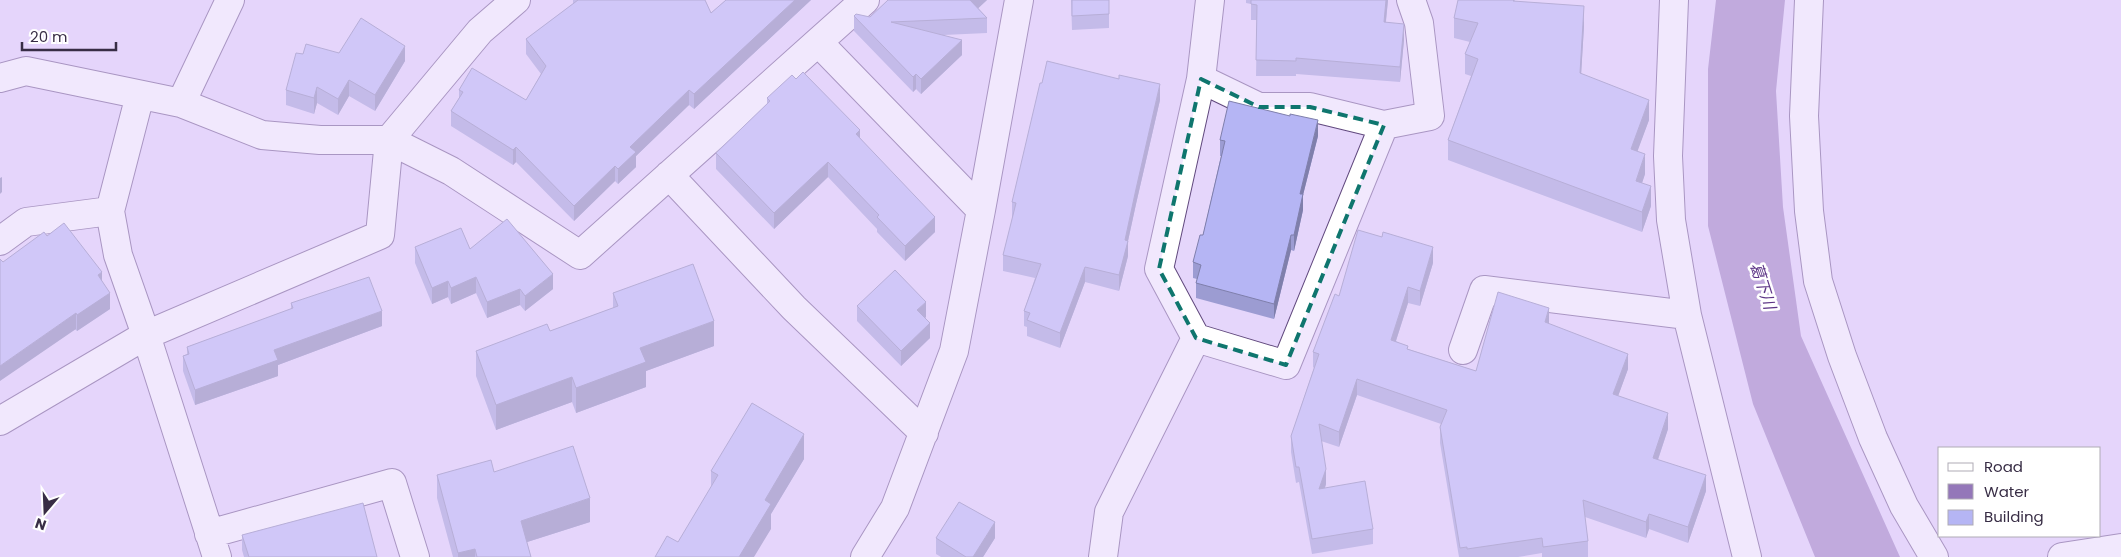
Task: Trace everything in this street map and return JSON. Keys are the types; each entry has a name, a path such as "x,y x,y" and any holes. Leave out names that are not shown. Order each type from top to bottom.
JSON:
{"street":[{"path":"181,103 230,0"},
{"path":"0,421 146,335 380,235 389,140 480,31 516,0"},
{"path":"0,78 26,71 140,94 181,103 262,135 320,140 389,140 451,171 580,255 865,0"},
{"path":"865,557 895,508 954,351 1019,0"},
{"path":"1210,0 1201,79 1159,268 1196,338 1286,365 1384,124"},
{"path":"1201,79 1259,107 1310,107 1384,124 1430,116 1419,23 1411,0"},
{"path":"1674,0 1668,156 1671,220 1687,315 1747,557"},
{"path":"1809,0 1804,116 1808,211 1818,281 1842,356 1873,438 1904,506 1934,557"},
{"path":"818,42 981,210"},
{"path":"140,94 110,211 118,255 146,335 213,546 392,483 415,557"},
{"path":"669,175 794,308 924,433"},
{"path":"0,241 26,222 110,211"},
{"path":"1463,350 1484,290 1687,315"},
{"path":"1104,557 1109,512 1196,338"},
{"path":"2062,557 2121,548"}],"highlighted area":[{"path":"1201,79 1259,107 1310,107 1384,125 1286,365 1196,338 1159,269"}],"water":[{"name":"葛下川","path":"1716,0 1785,0 1776,91 1783,207 1801,336 1900,557 1815,557 1753,404 1708,226 1708,69"}],"building":[{"path":"578,0 705,0 711,13 726,0 795,0 694,94 689,90 630,147 636,152 618,169 615,166 574,206 516,147 513,150 451,111 463,92 459,90 472,68 526,100 546,66 526,39"},
{"path":"888,0 970,0 987,18 891,22 962,40 921,79 916,74 913,77 854,16 856,14 870,17"},
{"path":"1072,0 1109,0 1109,14 1072,16"},
{"path":"1251,0 1386,0 1384,22 1404,24 1400,67 1296,58 1296,61 1256,60 1257,5 1251,4"},
{"path":"1458,0 1514,0 1584,6 1580,73 1649,100 1631,149 1645,154 1636,181 1651,186 1642,212 1448,140 1478,59 1465,54 1478,23 1454,18"},
{"path":"361,18 405,46 375,95 349,80 338,99 317,87 314,98 286,90 296,53 303,54 306,44 339,53"},
{"path":"1047,61 1119,79 1119,75 1160,84 1125,240 1128,241 1119,275 1085,267 1060,333 1027,320 1030,313 1024,311 1041,264 1003,255 1016,203 1012,202"},
{"path":"803,72 860,130 856,134 935,217 905,246 877,217 879,215 828,162 774,213 716,153 770,101 767,98 792,75 796,79"},
{"path":"1229,101 1290,116 1290,114 1318,120 1300,194 1303,194 1294,235 1291,235 1274,304 1196,283 1201,265 1193,262 1200,235 1203,235 1225,141 1220,140"},
{"path":"507,219 553,274 525,296 520,289 487,302 476,277 451,288 448,281 432,288 415,247 461,228 470,249"},
{"path":"64,223 102,272 98,275 110,293 77,315 76,313 0,366 0,259 3,262 44,232 47,236"},
{"path":"1358,230 1382,237 1383,232 1433,247 1420,291 1408,287 1391,340 1408,346 1407,349 1476,371 1498,292 1549,308 1545,322 1628,354 1613,394 1668,413 1653,458 1706,475 1688,527 1649,514 1646,522 1583,500 1588,541 1543,547 1542,538 1467,549 1467,547 1460,548 1440,427 1447,410 1357,379 1339,432 1319,424 1326,469 1319,489 1365,481 1373,529 1312,539 1299,467 1296,467 1291,436 1319,354 1313,352 1335,294 1339,296"},
{"path":"693,264 714,321 640,348 646,362 576,388 572,377 496,405 476,351 547,324 550,331 618,306 613,293"},
{"path":"895,270 926,302 917,310 930,323 901,351 857,306"},
{"path":"369,277 382,311 274,350 278,360 195,390 183,356 189,354 187,347 293,308 291,303"},
{"path":"752,403 804,434 765,500 771,504 739,557 655,557 667,536 678,542 718,475 711,471"},
{"path":"573,446 590,498 521,521 531,557 477,557 475,549 458,553 437,475 491,460 494,472"},
{"path":"959,502 995,522 973,557 966,557 936,538"},
{"path":"363,503 377,557 249,557 242,535"}]}
